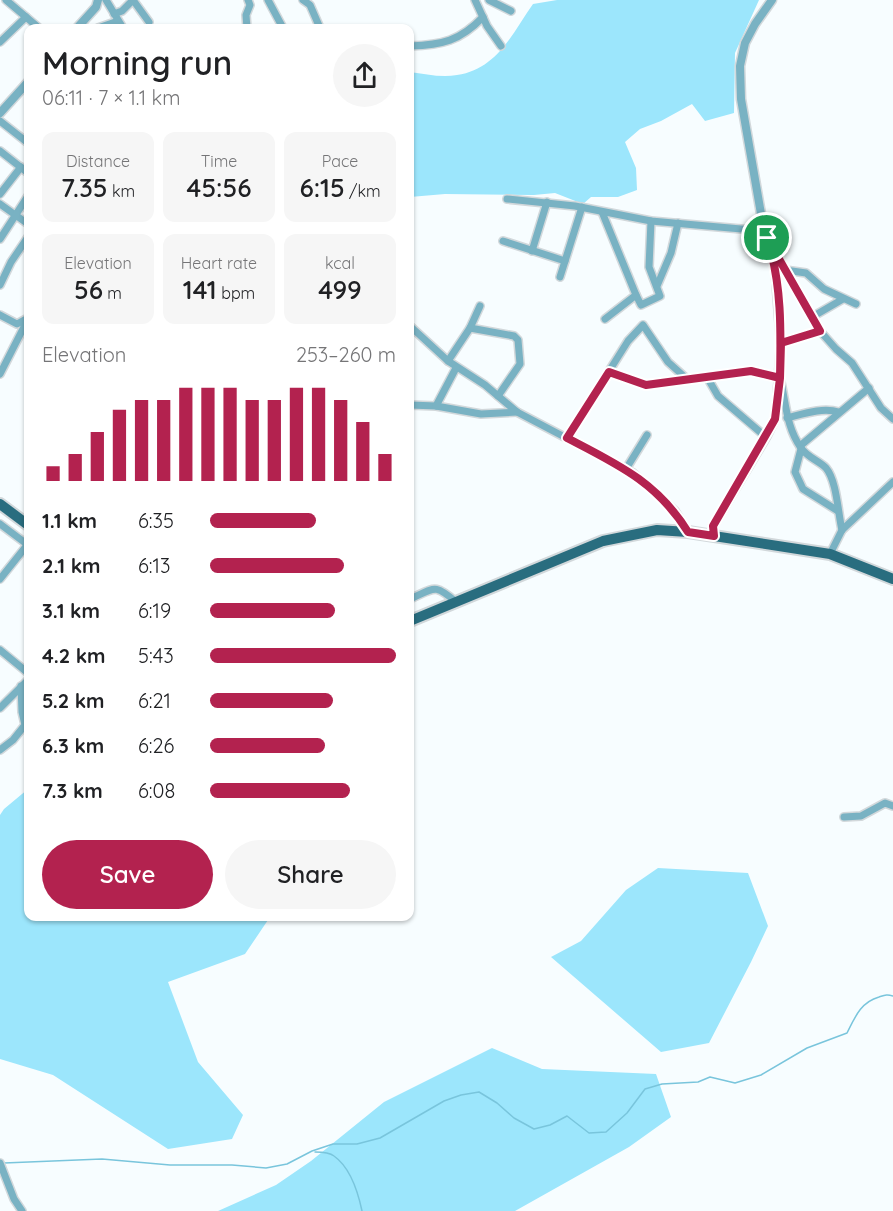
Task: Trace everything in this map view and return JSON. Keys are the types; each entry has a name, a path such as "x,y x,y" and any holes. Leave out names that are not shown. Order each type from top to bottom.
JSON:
{"main road":[{"path":"0,504 24,522"},
{"path":"414,619 603,541 657,530 688,532 830,554 893,579"}],"street":[{"path":"6,0 34,24"},
{"path":"81,24 96,7 98,0"},
{"path":"106,0 120,24"},
{"path":"105,24 116,17 133,0 149,22"},
{"path":"247,24 246,15 250,4 248,0"},
{"path":"268,0 281,24"},
{"path":"303,0 310,5 318,24"},
{"path":"475,0 487,26 501,46"},
{"path":"489,0 511,11"},
{"path":"714,536 713,526 775,419 780,378 781,343 775,263 765,235 741,99 740,66 745,43 769,2"},
{"path":"0,42 26,17"},
{"path":"414,46 439,45 454,40 483,17"},
{"path":"2,108 24,86"},
{"path":"0,121 24,140"},
{"path":"0,152 24,169"},
{"path":"0,194 21,167"},
{"path":"507,199 547,202 651,221 765,235"},
{"path":"0,239 24,202"},
{"path":"532,251 547,202"},
{"path":"0,204 24,221"},
{"path":"560,277 582,207"},
{"path":"602,212 641,304 659,298 660,294 649,267 651,221"},
{"path":"657,286 671,253 678,223"},
{"path":"765,235 820,331 852,363 881,408 893,419"},
{"path":"503,240 565,261"},
{"path":"0,285 10,262 24,243"},
{"path":"785,270 806,273 824,290 856,304"},
{"path":"605,319 636,295"},
{"path":"812,317 843,299"},
{"path":"448,361 470,328 480,306"},
{"path":"0,315 17,324 24,320"},
{"path":"567,438 628,341 643,325 668,362 688,380"},
{"path":"0,374 24,326"},
{"path":"470,328 514,336 518,340 520,364 498,396"},
{"path":"414,330 456,368 485,385 517,412 626,469 675,511 688,532"},
{"path":"781,343 820,331"},
{"path":"0,351 8,358"},
{"path":"436,406 456,368"},
{"path":"609,372 646,385 751,371 780,378"},
{"path":"707,377 718,396 766,437"},
{"path":"780,378 786,400 787,418 800,447 826,468 832,478 842,530"},
{"path":"838,511 803,489 795,472 800,447 869,388"},
{"path":"414,405 436,406 481,414 517,412"},
{"path":"787,418 816,411 839,412"},
{"path":"626,469 647,435"},
{"path":"830,554 842,530 893,483"},
{"path":"0,524 24,542"},
{"path":"0,579 24,550"},
{"path":"414,597 434,589 441,589 456,602"},
{"path":"0,650 24,670"},
{"path":"0,708 15,696 24,683"},
{"path":"21,686 24,721"},
{"path":"0,750 13,740 24,726"},
{"path":"844,817 861,816 885,803 893,806"},
{"path":"0,1163 14,1199 22,1211"}],"shaded area":[{"path":"557,0 759,0 735,53 734,113 705,121 692,104 661,121 640,129 625,142 636,168 637,190 618,197 591,197 583,204 555,193 534,195 445,194 414,197 414,72 457,75 483,66 502,48 533,4"},
{"path":"24,792 24,921 267,921 245,954 168,982 198,1062 243,1115 232,1139 168,1149 53,1075 0,1059 0,815"},
{"path":"658,868 748,873 768,926 709,1043 661,1052 551,957 581,941 626,890"},
{"path":"492,1048 542,1069 656,1074 671,1117 629,1147 515,1211 218,1211 276,1185 311,1161 384,1102"}],"waterway":[{"path":"4,1163 102,1159 170,1165 232,1165 266,1168 287,1164 312,1151 333,1144 357,1144 380,1138 444,1101 479,1092 497,1103 514,1118 534,1129 550,1125 567,1116 589,1133 606,1132 627,1113 645,1089 662,1084 698,1082 710,1077 735,1083 761,1075 807,1048 847,1033 859,1011 868,1002 884,995 893,996"},
{"path":"315,1152 332,1155 345,1167 356,1188 362,1211"}],"route":[{"path":"767,238 775,263 781,343 780,378 751,371 646,385 609,372 567,438 633,473 675,511 688,532 714,536 713,526 775,419 780,378 781,343 820,331 767,238"}]}
